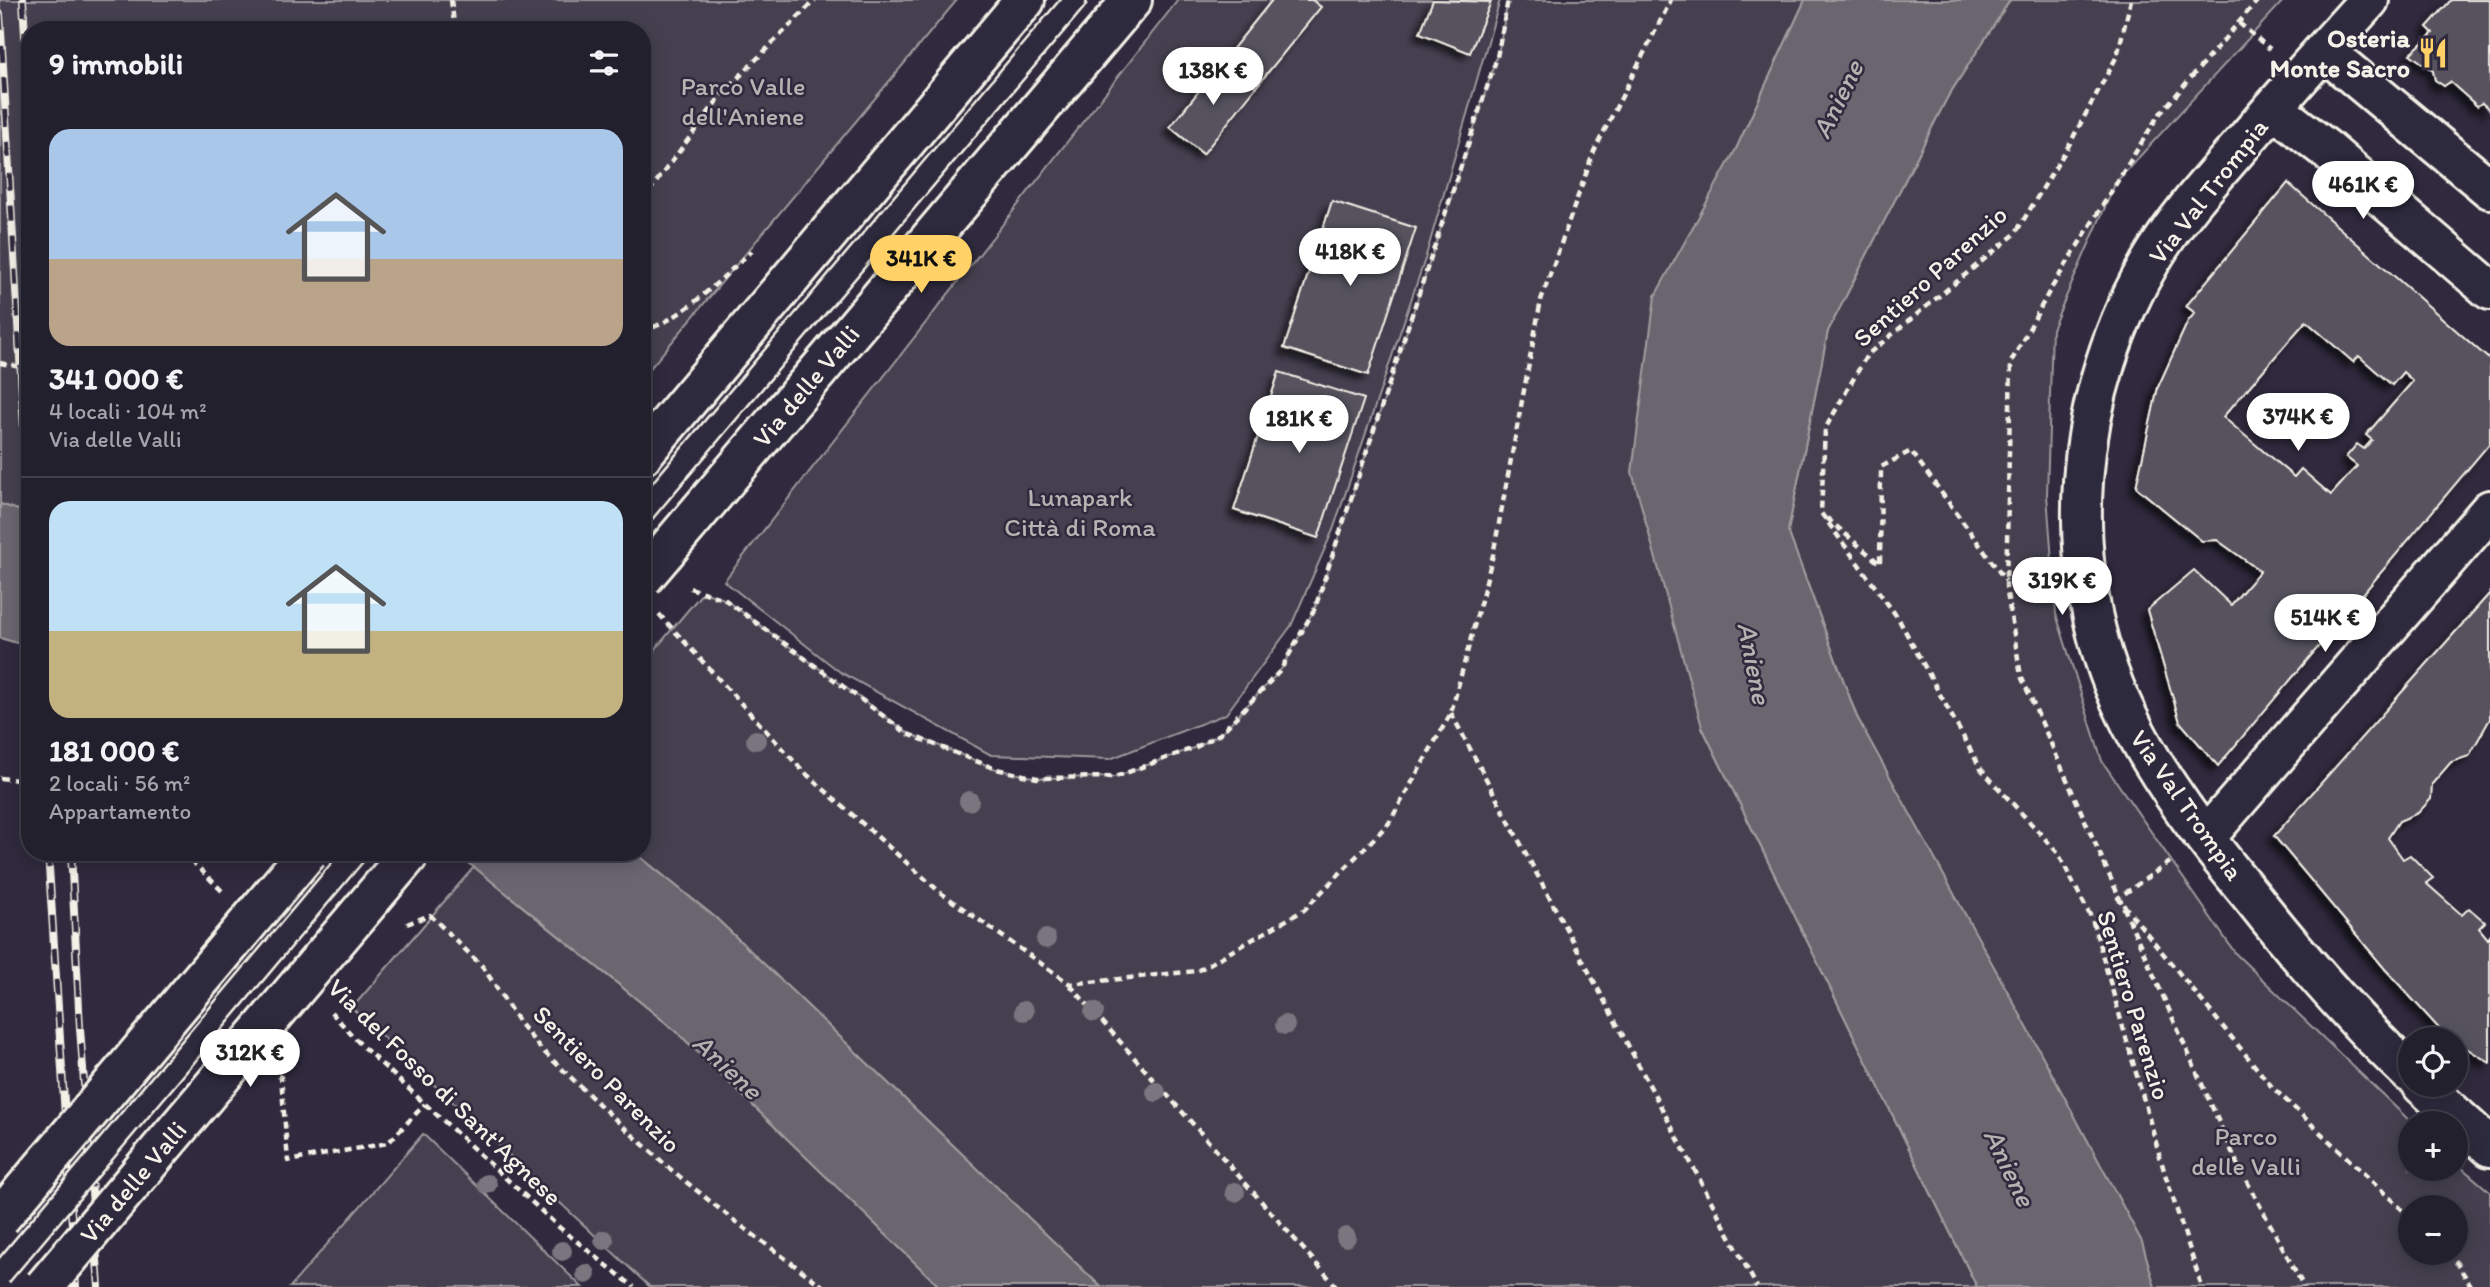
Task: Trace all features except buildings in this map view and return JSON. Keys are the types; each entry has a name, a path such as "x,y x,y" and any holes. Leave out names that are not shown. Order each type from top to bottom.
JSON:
{"main road":[{"path":"651,444 1025,0"},
{"name":"Via delle Valli","path":"659,581 1132,0"},
{"name":"Via Val Trompia","path":"2369,0 2173,226 2138,283 2107,360 2088,434 2082,502 2085,572 2093,621 2119,700 2136,733 2180,805 2278,930 2333,994 2398,1061"},
{"path":"2324,51 2490,189"},
{"path":"2273,108 2326,149 2490,290"},
{"path":"2205,838 2490,510"},
{"path":"0,1218 300,861"},
{"name":"Via delle Valli","path":"44,1287 403,861"},
{"path":"2435,1097 2490,1147"}],"lane":[{"name":"Via delle Valli","path":"651,502 1074,0"},
{"name":"Via delle Valli","path":"0,1275 348,861"}],"path":[{"path":"452,0 454,21"},
{"path":"651,189 723,93 814,0"},
{"path":"659,581 724,599 908,733 996,769 1037,778 1115,777 1196,747 1220,734 1280,671 1315,608 1497,57 1508,0"},
{"path":"1070,984 1197,971 1304,911 1390,823 1451,713 1493,555 1541,300 1594,151 1671,0"},
{"name":"Sentiero Parenzio","path":"2131,0 2117,56 2069,145 2015,233 1867,355 1825,429 1821,513 1898,618 1981,769 2058,853 2092,919 2165,1174 2202,1287"},
{"path":"651,329 679,313 752,251"},
{"path":"0,363 21,367"},
{"path":"1821,513 1880,564 1881,467 1911,451 2006,581"},
{"path":"659,581 803,771 941,893 1070,984 1337,1287"},
{"path":"1451,713 1757,1287"},
{"path":"0,778 21,780"},
{"path":"2205,838 2118,898 2272,1087 2398,1206"},
{"path":"192,861 228,898"},
{"name":"Sentiero Parenzio","path":"404,925 429,915 483,967 520,1024 541,1049 604,1109 690,1185 824,1287"},
{"name":"Via del Fosso di Sant'Agnese","path":"323,1003 362,1046 560,1228 634,1287"},
{"path":"281,1077 288,1161 388,1143 425,1104"},
{"path":"2458,1265 2472,1287"}],"green space":[{"name":"Parco Valle dell'Aniene","path":"0,0 957,0 651,367 651,21 21,21 21,511 0,504"},
{"name":"Lunapark Città di Roma","path":"1178,0 1500,0 1425,259 1333,530 1291,626 1226,714 1110,759 991,755 840,672 724,581"},
{"path":"1508,0 1805,0 1736,149 1702,727 1977,1287 1101,1287 716,918 645,861 651,861 651,654 703,592 724,599 908,733 996,769 1037,778 1115,777 1196,747 1220,734 1280,671 1315,608 1499,49"},
{"name":"Parco delle Valli","path":"2010,0 2284,0 2116,182 2052,329 2047,495 2056,614 2102,761 2236,954 2400,1111 2398,1181 2468,1181 2468,1173 2490,1192 2490,1287 2152,1287 1857,717 1788,531 1828,331 1947,98"},
{"path":"474,867 676,1031 940,1287 650,1287 352,1008"},
{"path":"423,1134 582,1287 290,1287"}],"water":[{"name":"Aniene","path":"1805,0 2010,0 1947,98 1828,331 1788,531 1857,717 2142,1242 2155,1287 1977,1287 1702,727 1632,472 1655,296 1736,149"},
{"path":"0,504 21,511 21,644 0,638"},
{"name":"Aniene","path":"464,861 645,861 716,918 1101,1287 940,1287 676,1031"}],"railway":[{"path":"23,0 24,21"},
{"path":"0,14 21,375"},
{"path":"49,861 76,1287"},
{"path":"71,861 80,1028 99,1287"}],"place":[{"name":"Osteria Monte Sacro","path":"2433,53"}]}
